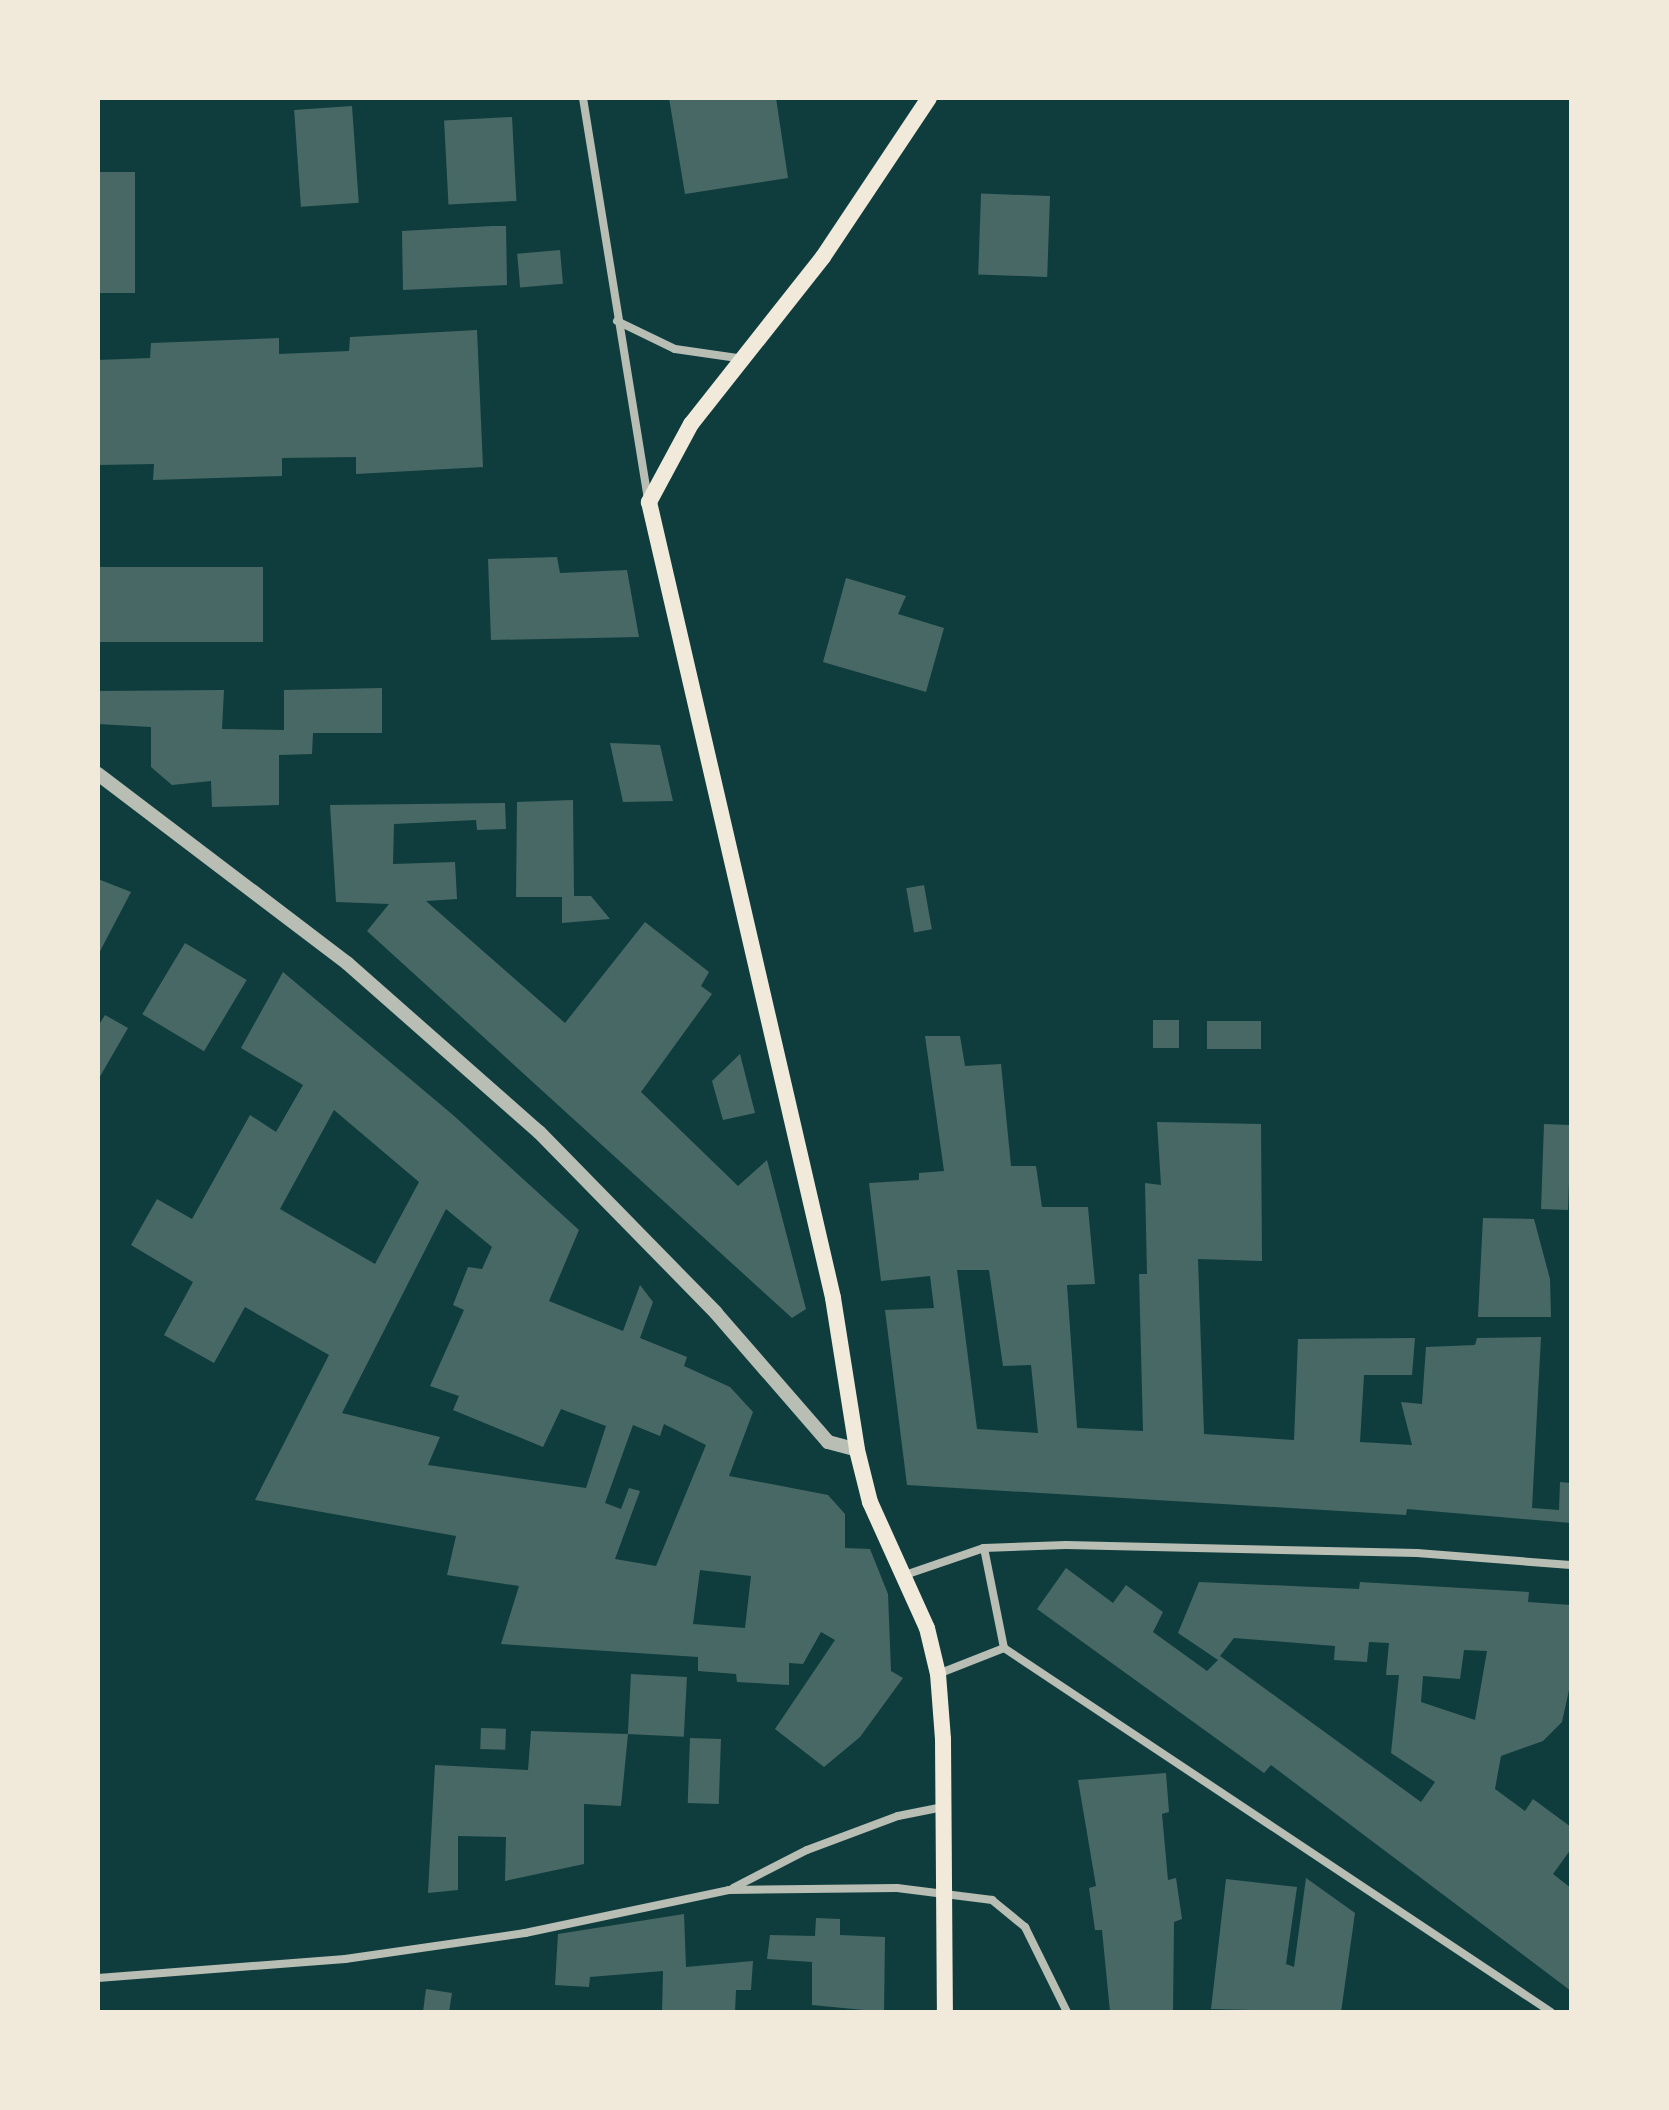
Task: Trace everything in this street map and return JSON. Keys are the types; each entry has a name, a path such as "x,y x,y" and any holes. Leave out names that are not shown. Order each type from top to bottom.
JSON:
{"main road":[{"path":"929,98 823,257 691,424 649,502 833,1298 857,1450 870,1502 905,1575 938,1674 944,1807 942,1890 945,2012"}],"street":[{"path":"583,98 649,502"},
{"path":"617,321 675,349 744,359"},
{"path":"98,774 347,963 539,1132 716,1313 828,1442 857,1450"},
{"path":"984,1548 1004,1648 1551,2012"},
{"path":"905,1575 984,1548 1417,1553 1571,1565"},
{"path":"938,1674 1004,1648"},
{"path":"729,1890 807,1850 898,1816 944,1807"},
{"path":"98,1978 345,1959 525,1933 729,1890 942,1890 992,1900 1025,1927 1067,2012"}],"building":[{"path":"669,98 776,98 788,178 685,194"},
{"path":"352,106 359,203 301,207 294,110"},
{"path":"512,117 516,201 448,204 444,121"},
{"path":"98,172 135,172 135,293 98,293"},
{"path":"981,194 1050,196 1047,277 978,275"},
{"path":"506,226 507,285 403,290 402,231"},
{"path":"560,250 563,284 520,288 517,254"},
{"path":"477,330 483,467 356,474 356,457 282,458 282,476 153,480 154,464 98,465 98,360 150,358 151,343 279,338 279,354 349,351 350,337"},
{"path":"557,557 560,573 627,570 639,637 491,640 488,559"},
{"path":"98,567 263,567 263,642 98,642"},
{"path":"846,578 906,596 898,614 944,628 926,692 823,662"},
{"path":"382,688 382,733 313,733 312,754 279,755 279,805 212,807 211,781 172,785 151,767 151,727 98,724 98,691 224,690 222,729 284,730 284,690"},
{"path":"610,743 660,745 673,801 623,802"},
{"path":"573,800 574,896 591,896 610,919 562,923 562,897 516,897 517,802"},
{"path":"505,803 506,829 477,830 476,820 394,824 393,864 455,862 457,899 426,901 565,1023 645,922 709,972 701,986 712,994 641,1092 738,1186 767,1160 806,1309 792,1318 367,931 389,904 336,902 330,805"},
{"path":"98,879 131,892 98,955"},
{"path":"924,885 932,929 914,932 906,888"},
{"path":"185,943 247,980 204,1051 142,1014"},
{"path":"283,972 453,1115 579,1230 549,1301 623,1331 640,1285 653,1302 640,1338 687,1357 684,1366 730,1387 753,1412 729,1476 828,1495 845,1514 845,1548 870,1549 888,1594 891,1671 903,1678 860,1737 824,1767 775,1729 835,1640 821,1632 803,1664 789,1663 789,1685 737,1682 736,1674 698,1671 698,1657 501,1644 519,1586 447,1575 456,1536 255,1500 329,1355 245,1307 214,1363 164,1335 193,1282 131,1245 157,1199 192,1219 250,1115 276,1132 303,1085 241,1048","holes":["334,1110 419,1182 375,1264 280,1209","446,1209 492,1247 482,1269 468,1267 453,1305 464,1310 430,1386 459,1396 453,1410 543,1447 561,1409 606,1426 586,1488 428,1465 440,1437 342,1413","664,1424 706,1445 656,1566 615,1559 640,1491 629,1488 621,1509 605,1503 633,1425 660,1436","700,1570 751,1576 745,1628 693,1624"]},
{"path":"105,1015 128,1028 98,1080 98,1026"},
{"path":"1153,1020 1179,1020 1179,1048 1153,1048"},
{"path":"1207,1021 1261,1021 1261,1049 1207,1049"},
{"path":"925,1036 960,1036 965,1066 1001,1064 1011,1166 1036,1166 1042,1207 1088,1207 1095,1284 1067,1285 1077,1428 1143,1431 1139,1274 1147,1274 1145,1183 1161,1185 1157,1122 1261,1124 1262,1261 1198,1259 1204,1434 1294,1440 1298,1339 1415,1338 1412,1375 1364,1375 1360,1442 1412,1445 1401,1402 1422,1404 1426,1347 1475,1345 1477,1338 1541,1337 1532,1508 1559,1510 1560,1482 1571,1483 1571,1523 1407,1509 1406,1515 907,1485 885,1310 934,1308 930,1276 881,1281 869,1183 919,1180 919,1173 944,1171","holes":["957,1270 989,1270 1003,1366 1031,1365 1038,1433 977,1429"]},
{"path":"740,1054 755,1113 723,1120 712,1081"},
{"path":"1544,1124 1571,1125 1568,1210 1541,1209"},
{"path":"1483,1218 1534,1219 1550,1279 1551,1317 1478,1317"},
{"path":"1066,1568 1113,1603 1126,1585 1163,1612 1153,1632 1207,1671 1218,1660 1178,1633 1199,1582 1359,1589 1360,1582 1529,1592 1528,1602 1571,1605 1571,1681 1562,1722 1543,1741 1501,1756 1495,1789 1525,1811 1533,1799 1571,1827 1571,1849 1553,1874 1571,1888 1571,1991 1271,1765 1264,1773 1037,1609","holes":["1234,1638 1335,1646 1334,1660 1367,1662 1369,1642 1389,1643 1386,1675 1399,1675 1391,1753 1435,1782 1421,1802 1220,1656","1464,1650 1487,1651 1475,1720 1421,1702 1423,1676 1460,1679"]},
{"path":"631,1674 687,1677 684,1737 628,1734"},
{"path":"481,1728 506,1729 505,1750 480,1749"},
{"path":"531,1731 628,1734 621,1806 584,1804 584,1864 505,1881 506,1837 458,1836 458,1890 428,1893 435,1765 528,1770"},
{"path":"690,1738 721,1739 719,1804 688,1803"},
{"path":"1166,1773 1169,1812 1162,1814 1168,1880 1176,1878 1182,1919 1174,1922 1173,2012 1110,2012 1102,1930 1095,1930 1089,1888 1096,1886 1078,1780"},
{"path":"1306,1878 1355,1913 1341,2012 1211,2009 1226,1879 1297,1887 1286,1964 1294,1967"},
{"path":"684,1914 686,1967 753,1961 751,1990 736,1990 735,2012 662,2012 663,1971 590,1977 589,1987 555,1985 558,1934"},
{"path":"816,1918 840,1919 840,1935 885,1937 884,2012 812,2005 812,1962 767,1959 770,1935 815,1936"},
{"path":"426,1989 452,1993 449,2012 423,2012"}]}
